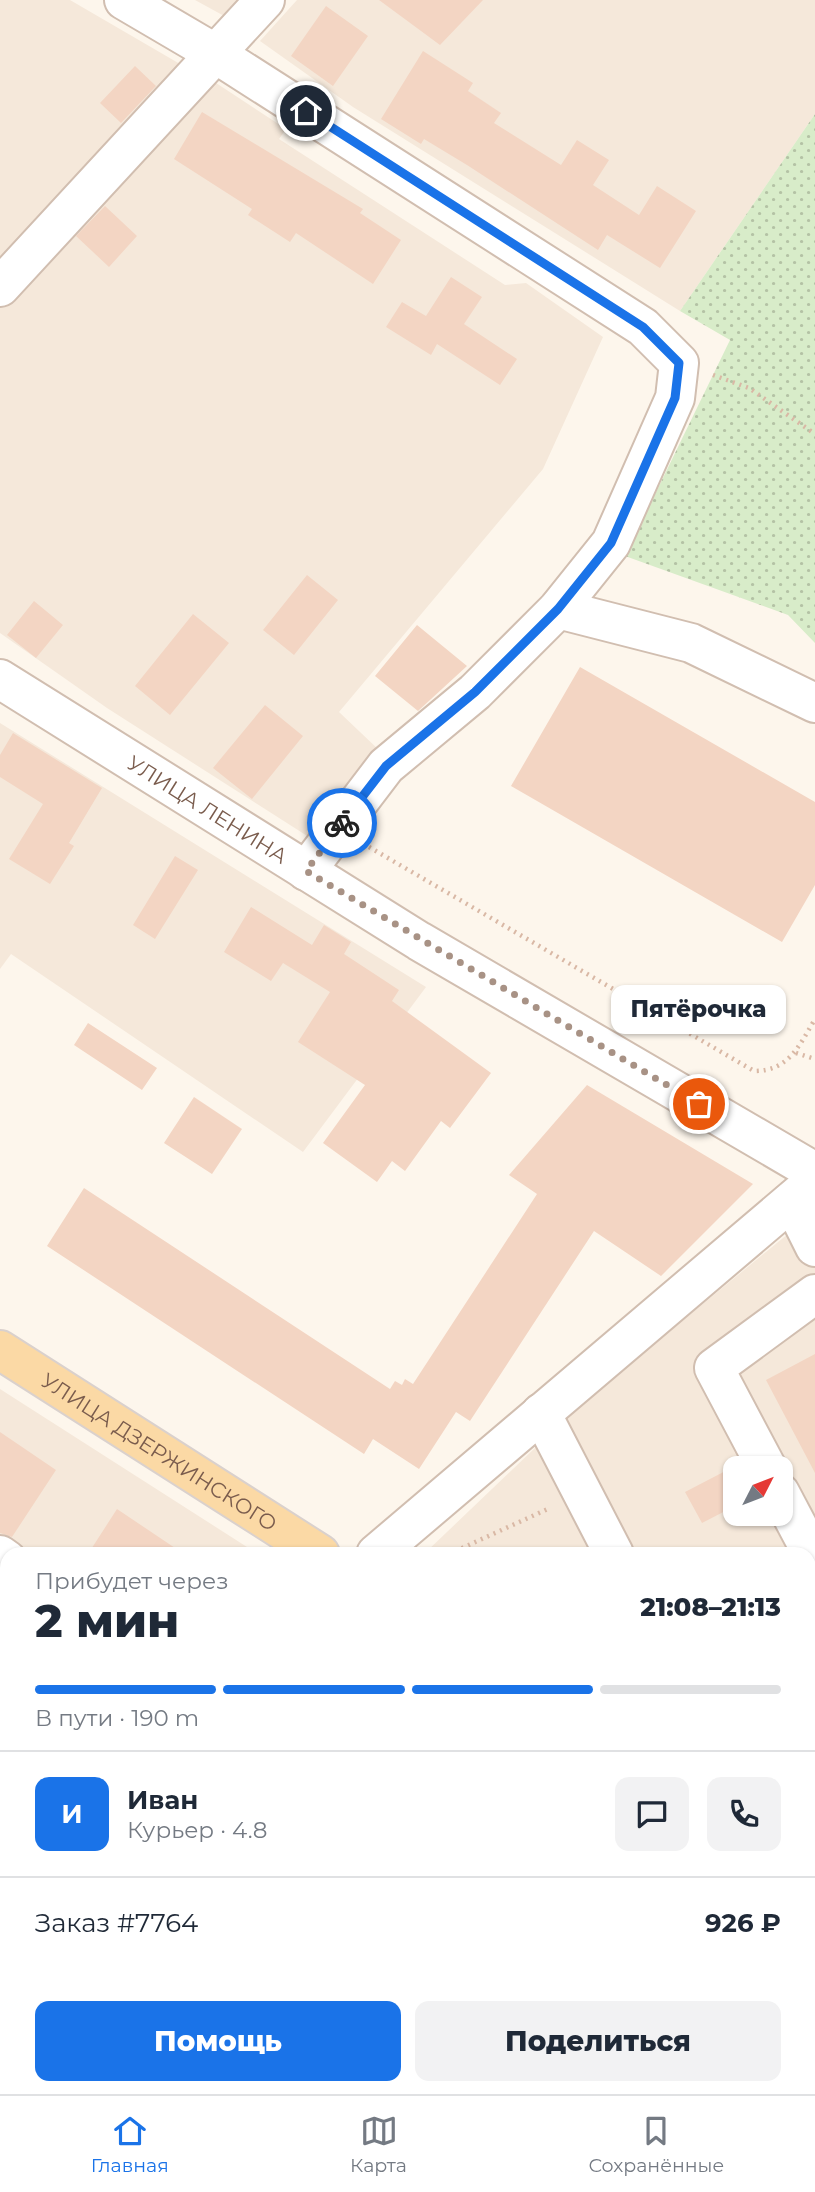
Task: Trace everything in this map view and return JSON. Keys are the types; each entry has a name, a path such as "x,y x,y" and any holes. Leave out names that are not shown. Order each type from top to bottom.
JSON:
{"main road":[{"name":"УЛИЦА ДЗЕРЖИНСКОГО","path":"0,1350 309,1547"}],"street":[{"path":"124,0 216,54 643,327 679,363 675,398 611,543 558,609 475,692 386,766 306,871"},
{"path":"0,287 265,0"},
{"path":"558,609 691,643 815,703"},
{"name":"УЛИЦА ЛЕНИНА","path":"0,679 807,1184"},
{"path":"807,1184 815,1247"},
{"path":"384,1547 807,1184"},
{"path":"761,1456 714,1368 815,1294"},
{"path":"541,1413 610,1547"},
{"path":"793,1518 809,1547"}],"path":[{"path":"679,363 749,388 815,434"},
{"path":"338,829 754,1071 770,1071 796,1053 815,1019"},
{"path":"796,1053 815,1059"},
{"path":"465,1547 583,1494"}],"shaded area":[{"path":"0,0 70,0 180,64 0,265"},
{"path":"195,0 242,0 226,17"},
{"path":"297,0 815,0 815,114 680,311 353,107 260,41"},
{"path":"210,79 286,129 279,139 505,285 526,283 603,337 543,469 339,712 380,751 312,839 107,708 0,633 0,305"},
{"path":"0,723 426,987 303,1152 11,954 0,969"},
{"path":"815,1226 815,1547 431,1547 582,1403 794,1229"},
{"path":"0,1389 247,1547 0,1547"}],"green space":[{"path":"815,114 815,643 788,615 625,556 730,340 680,311"}],"building":[{"path":"379,0 483,0 440,45"},
{"path":"326,6 368,36 333,86 291,56"},
{"path":"423,51 473,83 468,91 501,113 494,123 561,165 577,140 609,160 593,185 639,215 657,186 696,211 660,268 607,235 598,250 424,139 421,144 381,119"},
{"path":"135,66 156,86 121,123 100,103"},
{"path":"202,112 363,209 360,213 401,240 373,284 296,233 290,242 248,215 252,209 174,159"},
{"path":"105,206 137,236 109,267 76,236"},
{"path":"451,277 482,297 464,324 517,359 500,385 437,344 431,355 386,327 402,302 426,316"},
{"path":"307,575 338,600 294,655 263,630"},
{"path":"34,601 63,625 36,658 7,635"},
{"path":"193,614 229,643 170,715 135,686"},
{"path":"417,625 467,666 418,711 375,676"},
{"path":"580,667 815,802 815,885 782,942 511,786"},
{"path":"265,705 303,736 252,799 213,768"},
{"path":"13,733 102,788 69,843 74,846 50,884 9,859 43,804 0,777 0,755"},
{"path":"175,856 198,870 155,939 133,925"},
{"path":"251,907 312,945 324,925 351,942 344,954 399,990 392,1001 491,1073 450,1128 441,1121 405,1171 392,1161 377,1182 323,1143 365,1085 298,1042 330,992 283,963 271,981 224,952"},
{"path":"88,1023 157,1068 142,1090 74,1045"},
{"path":"587,1085 753,1184 661,1276 594,1231 470,1421 456,1412 419,1469 373,1439 364,1454 47,1246 84,1188 390,1389 395,1381 402,1385 405,1379 413,1384 537,1194 509,1175"},
{"path":"194,1097 242,1129 212,1174 164,1143"},
{"path":"815,1354 815,1473 766,1380"},
{"path":"0,1432 56,1470 12,1537 0,1533"},
{"path":"723,1472 723,1512 702,1523 685,1492"},
{"path":"117,1509 174,1547 93,1547"}],"way so far":[{"path":"342,823 306,871 419,941 699,1104"}],"place":[{"name":"Пятёрочка","path":"699,1104"}],"route":[{"path":"306,111 643,327 679,363 675,398 611,543 558,609 475,692 386,766 342,823"}]}
